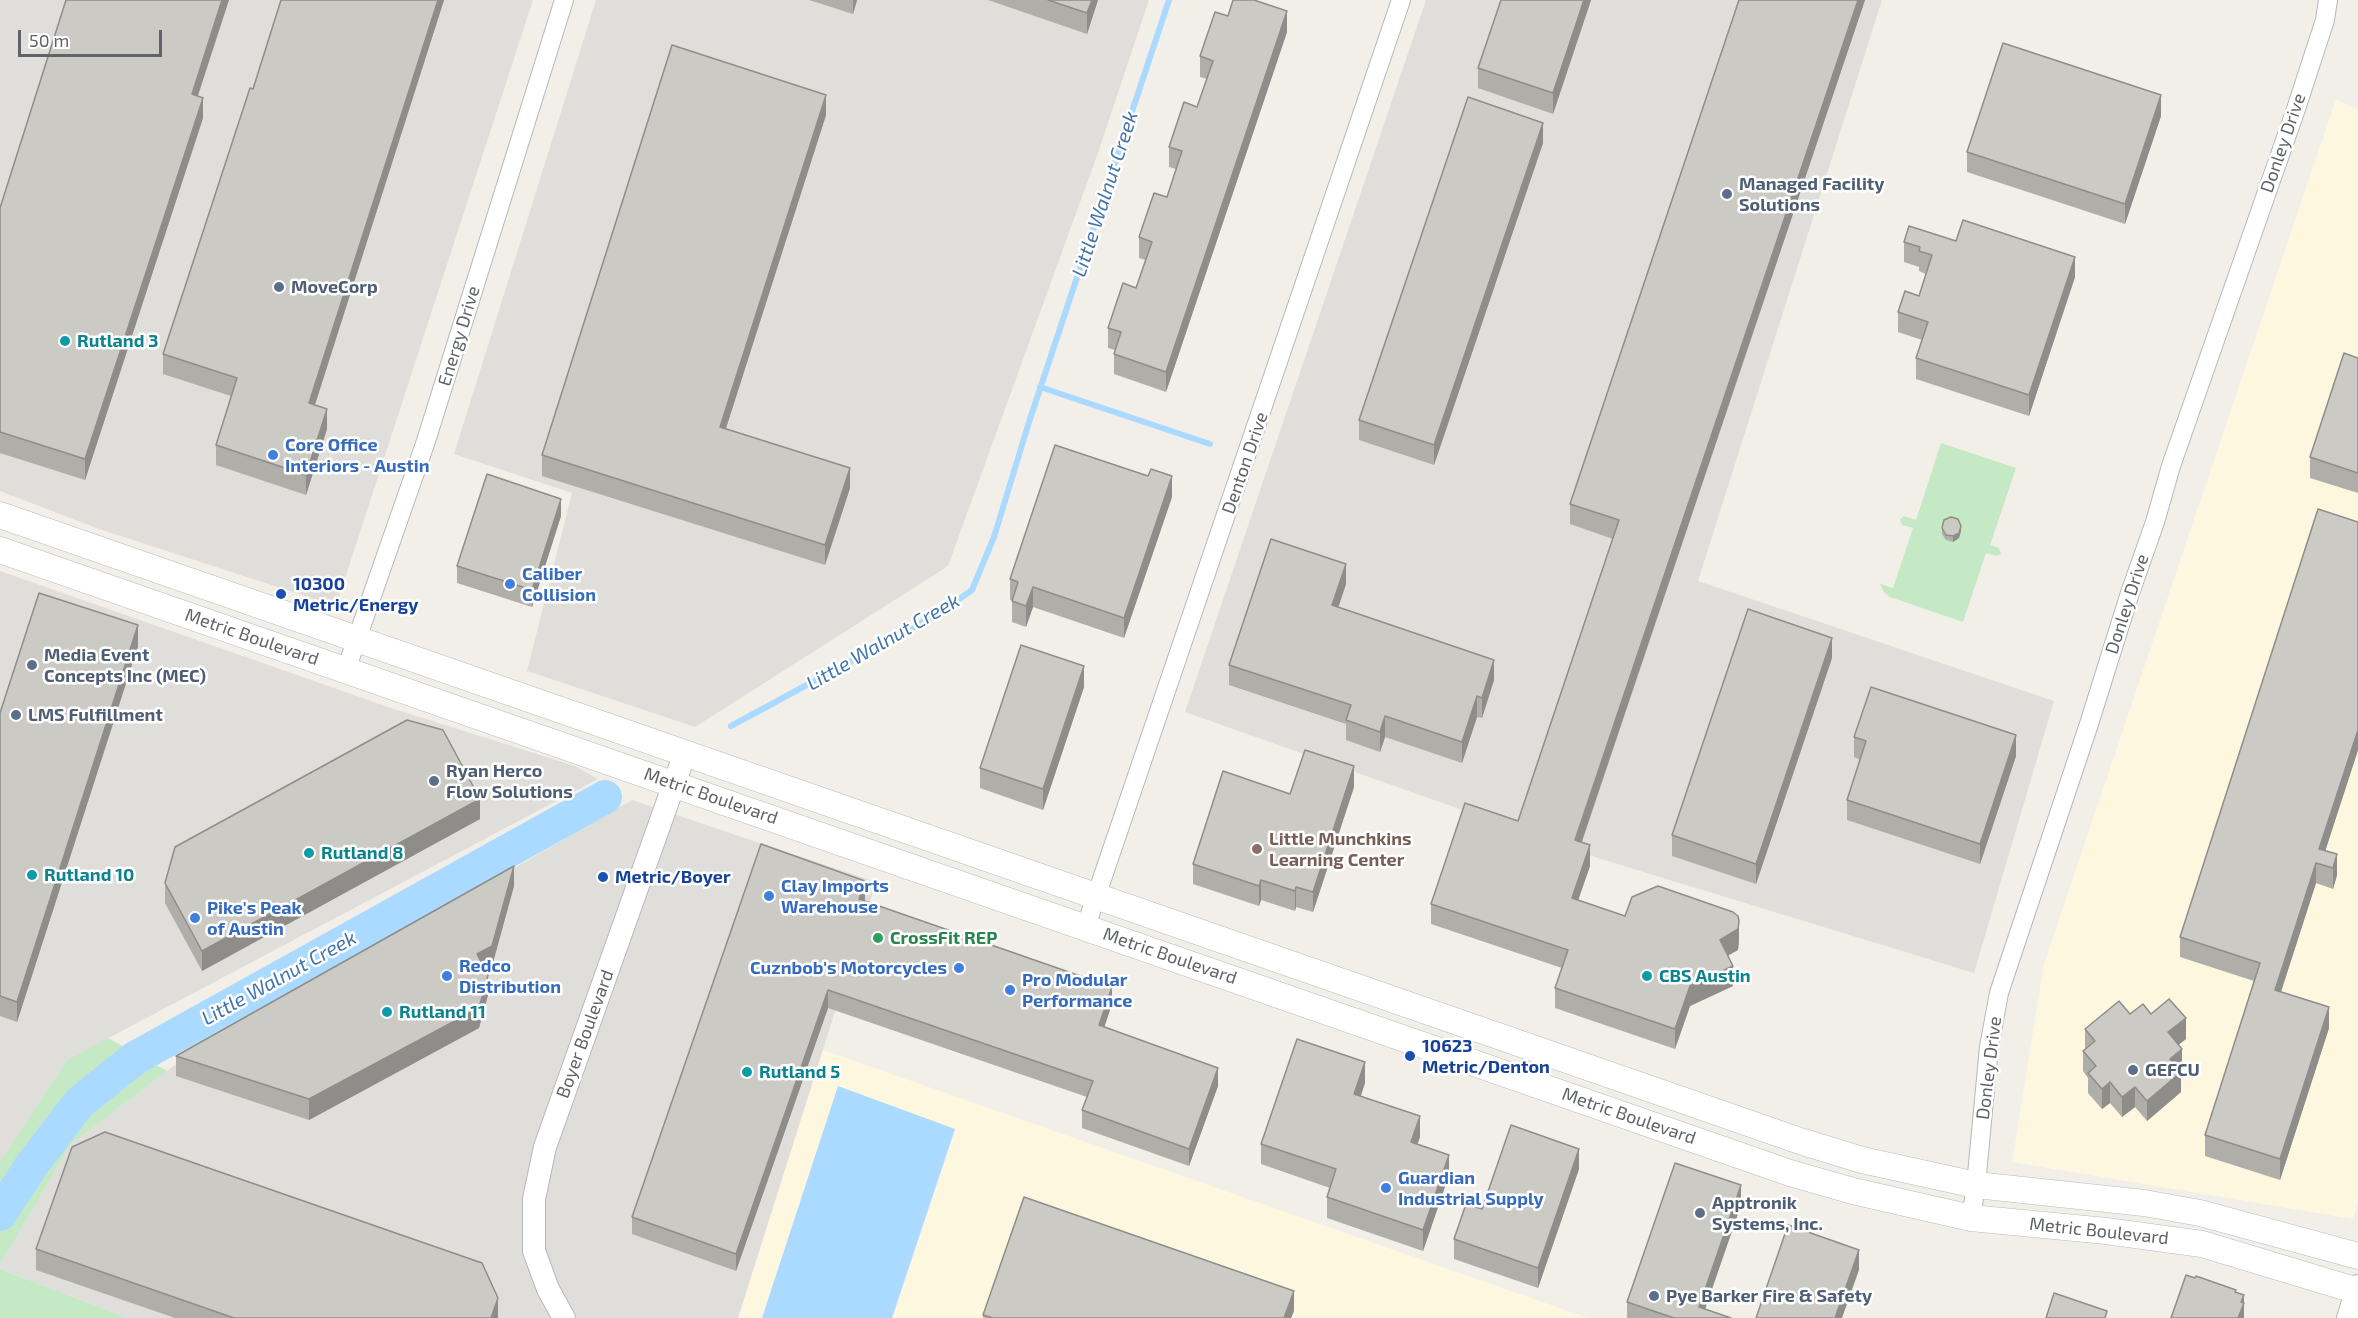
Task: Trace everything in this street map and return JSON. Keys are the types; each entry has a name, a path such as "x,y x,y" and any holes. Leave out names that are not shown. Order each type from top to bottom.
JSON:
{"main road":[{"name":"Metric Boulevard","path":"0,515 1800,1141 1862,1160 1976,1185 2144,1203 2200,1213 2358,1256"},
{"name":"Metric Boulevard","path":"0,550 1086,926 1790,1173 1886,1199 1971,1218 2106,1231 2202,1244 2358,1289"},
{"path":"111,588 121,557"}],"street":[{"name":"Energy Drive","path":"346,670 429,431 564,0"},
{"name":"Denton Drive","path":"1086,926 1401,0"},
{"name":"Donley Drive","path":"1971,1218 1989,1047 1999,993 2089,724 2130,593 2156,522 2171,466 2296,109 2325,20 2328,0"},
{"name":"Boyer Boulevard","path":"564,1318 548,1289 534,1251 534,1199 545,1147 686,753"},
{"path":"2348,1318 2358,1289"}],"shaded area":[{"path":"0,0 533,0 336,606 99,529 0,491"},
{"path":"596,0 1149,0 1099,150 948,566 695,727 527,671 572,493 454,454"},
{"path":"1426,0 1882,0 1698,581 2054,701 1974,973 1601,859 1185,712"},
{"path":"2336,99 2358,110 2358,1203 2353,1219 2012,1162 2044,964"},
{"path":"0,571 391,708 575,766 598,779 67,1060 0,1162"},
{"path":"632,800 876,882 738,1318 128,1318 0,1269 0,1265 71,1144 176,1064"},
{"path":"823,1050 1588,1318 738,1318"}],"green space":[{"path":"1941,443 2016,468 1990,545 1999,548 2001,554 1997,556 1986,553 1963,622 1890,597 1880,584 1893,588 1913,528 1902,525 1900,520 1904,516 1916,520"},
{"path":"108,1038 167,1071 71,1144 0,1265 0,1162 67,1060"},
{"path":"0,1269 128,1318 0,1318"}],"water":[{"path":"838,1086 955,1129 892,1318 762,1318"}],"building":[{"name":"Rutland 3","path":"66,0 222,0 192,94 203,98 85,459 0,432 0,208"},
{"path":"281,0 438,0 309,403 327,409 306,475 216,445 237,378 163,354"},
{"path":"1048,0 1092,0 1087,13"},
{"path":"1233,0 1254,0 1287,11 1166,372 1114,354 1121,332 1108,328 1123,283 1136,288 1152,242 1139,237 1154,193 1167,197 1182,151 1169,147 1184,102 1197,107 1213,61 1200,56 1215,12 1228,16"},
{"path":"1501,0 1584,0 1553,93 1478,68"},
{"path":"1739,0 1858,0 1575,840 1590,845 1572,898 1625,916 1632,897 1658,886 1733,912 1738,916 1738,929 1720,940 1733,966 1690,986 1675,1029 1555,988 1568,950 1431,904 1465,803 1518,821 1619,520 1570,504"},
{"path":"2003,43 2161,95 2125,204 1967,152"},
{"path":"672,45 826,95 720,427 850,468 825,545 542,455"},
{"path":"1468,97 1543,123 1434,445 1359,420"},
{"path":"1963,220 2075,257 2029,395 1916,358 1928,322 1898,312 1905,291 1919,296 1932,255 1919,251 1920,247 1904,242 1909,226 1956,241"},
{"path":"2344,353 2358,358 2358,473 2310,457"},
{"path":"1055,445 1148,476 1151,469 1172,476 1124,618 1033,587 1026,606 1012,601 1018,582 1010,579"},
{"path":"487,474 561,499 532,590 457,566"},
{"path":"2318,509 2358,522 2358,730 2319,849 2337,854 2333,868 2316,863 2275,990 2329,1007 2280,1159 2205,1135 2260,963 2180,937"},
{"path":"1951,517 1958,519 1961,526 1959,533 1953,536 1946,535 1942,528 1944,520"},
{"path":"1271,539 1346,564 1332,605 1494,660 1482,698 1477,696 1462,742 1385,716 1380,732 1346,720 1351,705 1229,665"},
{"name":"Rutland 10","path":"39,593 138,625 17,1002 0,996 0,713"},
{"path":"1748,609 1832,638 1756,864 1672,835"},
{"path":"1021,645 1084,666 1043,789 980,768"},
{"path":"1871,687 2016,735 1980,844 1847,800 1866,741 1854,737"},
{"name":"Rutland 8","path":"407,720 443,730 480,799 202,951 165,883 175,847"},
{"path":"1305,750 1354,766 1313,892 1296,887 1295,891 1261,880 1259,886 1193,864 1223,771 1290,794"},
{"path":"761,844 865,881 859,899 1112,987 1099,1025 1218,1068 1189,1149 1082,1110 1093,1081 828,990 736,1254 632,1217"},
{"name":"Rutland 11","path":"514,866 492,946 477,954 488,975 479,1008 309,1099 176,1056"},
{"name":"GEFCU","path":"2169,999 2186,1018 2168,1032 2182,1049 2170,1059 2181,1072 2147,1101 2135,1087 2122,1097 2110,1082 2102,1089 2088,1073 2096,1066 2083,1051 2095,1041 2085,1029 2119,1001 2130,1014 2143,1004 2151,1014"},
{"path":"1297,1039 1365,1062 1354,1094 1420,1116 1411,1142 1449,1155 1423,1230 1327,1197 1336,1169 1261,1144"},
{"path":"1511,1125 1579,1149 1538,1268 1454,1239 1466,1204 1482,1209"},
{"path":"105,1132 482,1263 498,1298 491,1318 234,1318 36,1249 72,1147"},
{"path":"1675,1163 1741,1185 1699,1307 1731,1318 1674,1318 1627,1302"},
{"path":"1024,1197 1294,1291 1284,1318 993,1318 983,1315"},
{"path":"1788,1225 1859,1250 1835,1318 1756,1318"},
{"path":"2186,1275 2195,1278 2196,1276 2244,1295 2241,1302 2244,1303 2238,1318 2171,1318"},
{"path":"2054,1293 2107,1311 2105,1318 2046,1318"}],"waterway":[{"name":"Little Walnut Creek","path":"731,726 938,614 972,590 994,537 1029,422 1169,0"},
{"name":"Little Walnut Creek","path":"1040,387 1210,444"},
{"name":"Little Walnut Creek","path":"0,1214 31,1166 79,1103 135,1058 605,797"}],"place":[{"name":"Managed Facility Solutions","path":"1727,194"},
{"name":"MoveCorp","path":"279,287"},
{"name":"Rutland 3","path":"65,341"},
{"name":"Core Office Interiors - Austin","path":"273,455"},
{"name":"Caliber Collision","path":"510,584"},
{"name":"10300 Metric/Energy","path":"281,594"},
{"name":"Media Event Concepts Inc (MEC)","path":"32,665"},
{"name":"LMS Fulfillment","path":"16,715"},
{"name":"Ryan Herco Flow Solutions","path":"434,781"},
{"name":"Little Munchkins Learning Center","path":"1257,849"},
{"name":"Rutland 8","path":"309,853"},
{"name":"Rutland 10","path":"32,875"},
{"name":"Metric/Boyer","path":"603,877"},
{"name":"Clay Imports Warehouse","path":"769,896"},
{"name":"Pike's Peak of Austin","path":"195,918"},
{"name":"CrossFit REP","path":"878,938"},
{"name":"Cuznbob's Motorcycles","path":"959,968"},
{"name":"Redco Distribution","path":"447,976"},
{"name":"CBS Austin","path":"1647,976"},
{"name":"Pro Modular Performance","path":"1010,990"},
{"name":"Rutland 11","path":"387,1012"},
{"name":"10623 Metric/Denton","path":"1410,1056"},
{"name":"GEFCU","path":"2133,1070"},
{"name":"Rutland 5","path":"747,1072"},
{"name":"Guardian Industrial Supply","path":"1386,1188"},
{"name":"Apptronik Systems, Inc.","path":"1700,1213"},
{"name":"Pye Barker Fire & Safety","path":"1654,1296"}]}
